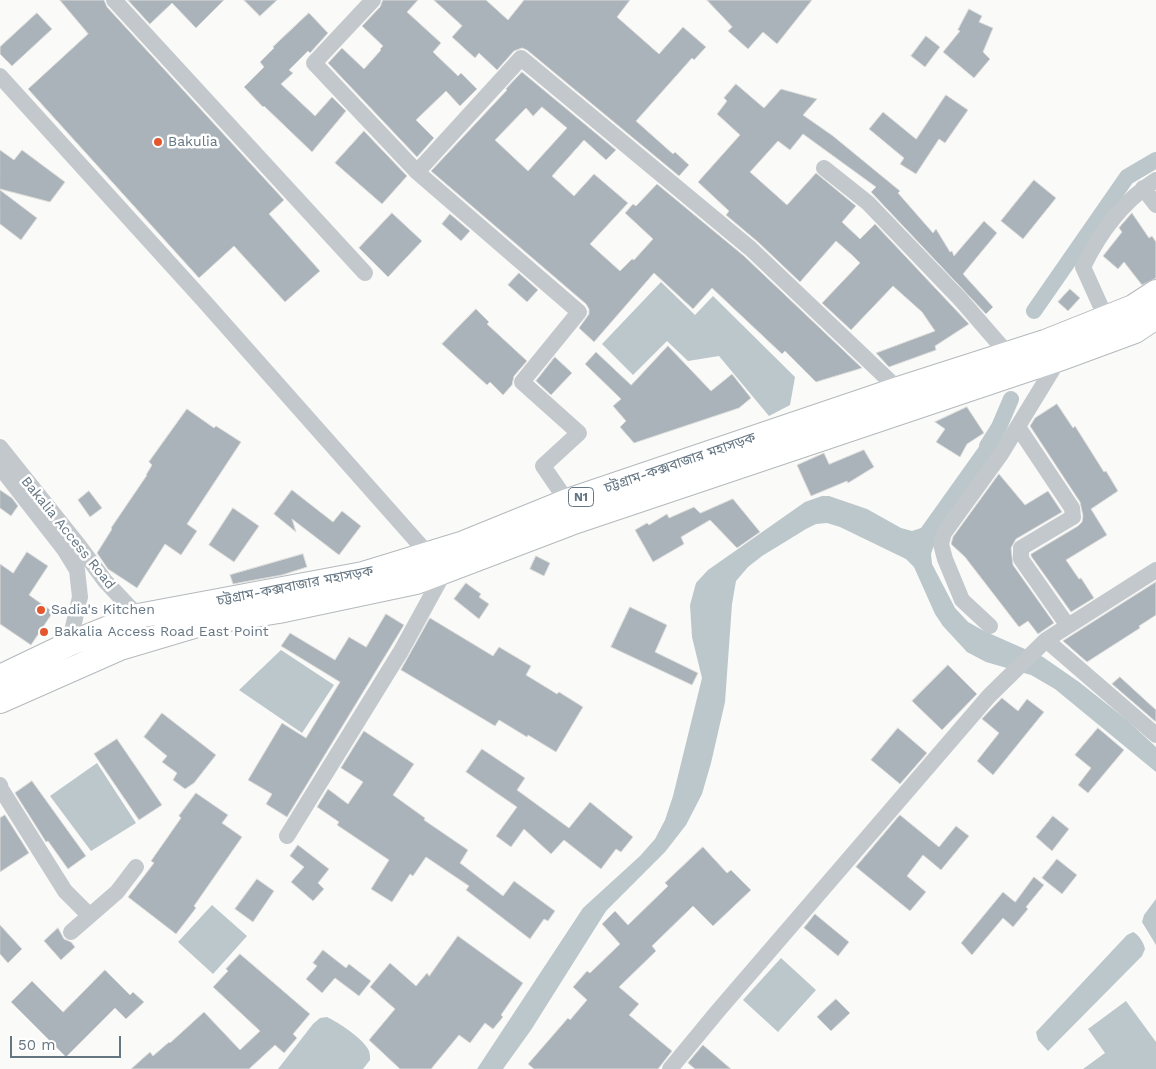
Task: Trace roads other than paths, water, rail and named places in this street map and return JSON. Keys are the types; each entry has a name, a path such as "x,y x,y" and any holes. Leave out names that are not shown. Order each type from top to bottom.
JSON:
{"highway":[{"name":"চট্টগ্রাম-কক্সবাজার মহাসড়ক","path":"0,677 69,644 138,616 363,574 461,544 567,502 898,389 1045,342 1133,307 1156,292"},
{"name":"চট্টগ্রাম-কক্সবাজার মহাসড়ক","path":"0,701 120,648 204,623 279,611 416,582 571,523 1059,359 1135,331 1156,317"}],"street":[{"path":"114,0 365,273"},
{"path":"373,0 314,63 417,172 578,312 522,382 579,433 543,466 567,502"},
{"path":"417,172 521,58 751,249 898,389"},
{"path":"0,76 428,554"},
{"path":"824,168 868,203 961,300 1007,353"},
{"path":"1106,318 1082,267 1092,246 1112,218 1149,184 1156,205"},
{"path":"990,626 962,600 945,559 941,544 944,534 1001,454 1059,359"},
{"path":"1018,427 1072,508 1073,517 1021,548 1020,554 1021,559 1068,626"},
{"name":"Bakalia Access Road","path":"0,447 80,560"},
{"name":"Bakalia Access Road","path":"0,467 64,549 104,581 138,616"},
{"path":"287,836 400,651 461,544"},
{"name":"Bakalia Access Road","path":"69,644 80,597 77,570 80,560"},
{"path":"670,1069 716,1012 989,696 1041,646 1068,626 1156,570"},
{"path":"1041,646 1156,735"},
{"path":"0,785 10,804 66,891 89,915"},
{"path":"71,932 117,892 136,867"}],"waterway":[{"path":"1034,311 1127,177 1156,160"},
{"path":"987,446 999,427 1011,399"}],"place":[{"name":"Bakulia","path":"158,142"},
{"name":"Sadia's Kitchen","path":"41,610"},
{"name":"Bakalia Access Road East Point","path":"44,632"}]}
